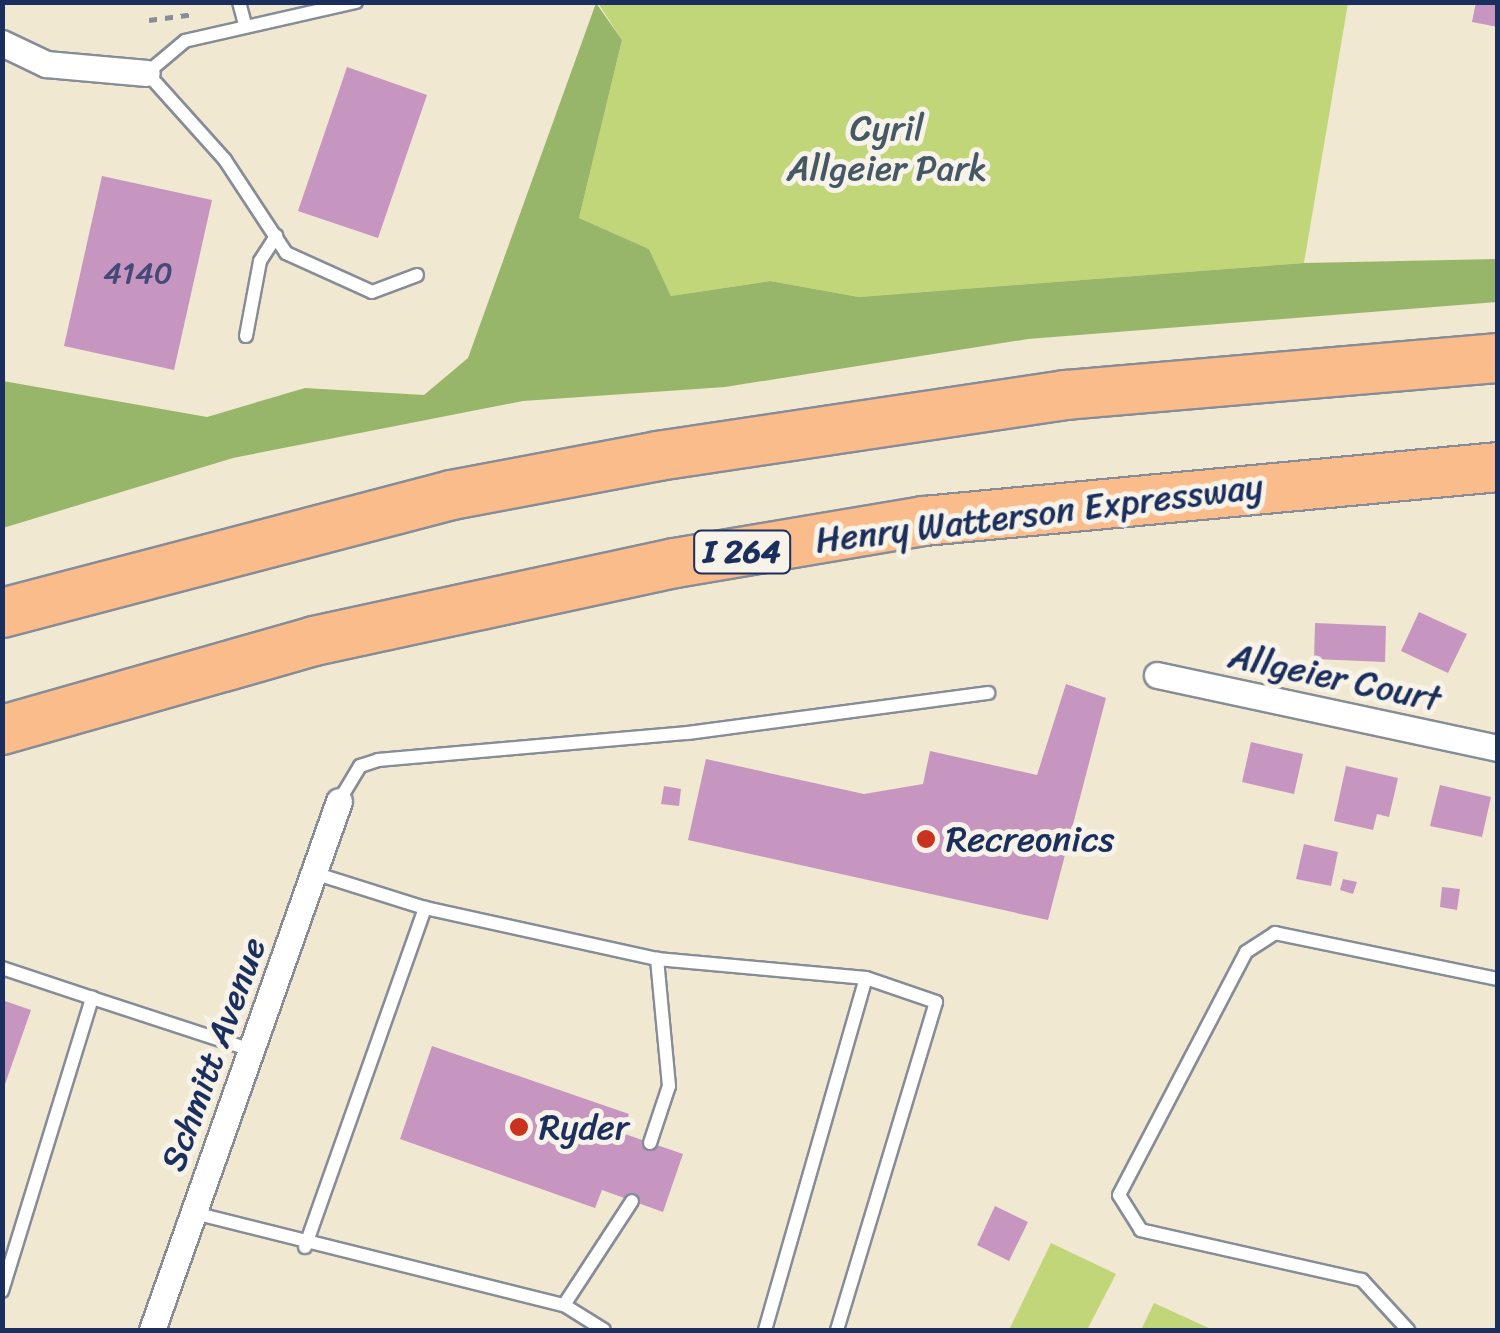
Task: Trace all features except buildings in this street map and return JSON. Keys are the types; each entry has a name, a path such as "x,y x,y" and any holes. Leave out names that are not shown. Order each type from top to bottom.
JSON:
{"highway":[{"path":"2,613 394,509 658,456 1065,395 1498,358"},
{"name":"Henry Watterson Expressway","path":"2,730 314,640 675,563 924,521 1498,467"}],"street":[{"path":"5,53 82,70 147,73"},
{"name":"Allgeier Court","path":"1157,675 1498,748"},
{"name":"Schmitt Avenue","path":"152,1330 340,801"}],"lane":[{"path":"239,2 244,24"},
{"path":"356,2 244,24 185,41 147,73 191,115 276,236 315,270 372,292 417,276"},
{"path":"246,336 260,261 276,236"},
{"path":"340,801 360,766 378,760 688,733 988,693"},
{"path":"314,872 424,908 656,959 866,978 936,1002 837,1330"},
{"path":"305,1247 424,908"},
{"path":"1408,1330 1362,1280 1142,1230 1119,1195 1246,952 1275,933 1498,978"},
{"path":"650,1143 669,1086 656,959"},
{"path":"2,968 252,1050"},
{"path":"766,1330 866,978"},
{"path":"2,1291 92,998"},
{"path":"564,1305 632,1201"},
{"path":"194,1213 305,1247 564,1305 604,1330"},
{"path":"1386,1330 1394,1315"}],"path":[{"path":"149,20 214,11"}],"green space":[{"path":"596,3 622,40 579,218 649,249 671,296 770,281 859,297 1304,263 1497,259 1497,302 1028,339 725,387 523,401 233,458 3,528 3,381 207,417 305,388 424,395 468,358"},
{"name":"Cyril Allgeier Park","path":"598,3 1348,3 1304,263 859,297 770,281 671,296 649,249 579,218 622,40"},
{"path":"1051,1243 1116,1274 1087,1330 1009,1330"},
{"path":"1154,1303 1213,1330 1141,1330"}],"place":[{"name":"Recreonics","path":"926,839"},
{"name":"Ryder","path":"519,1127"}]}
